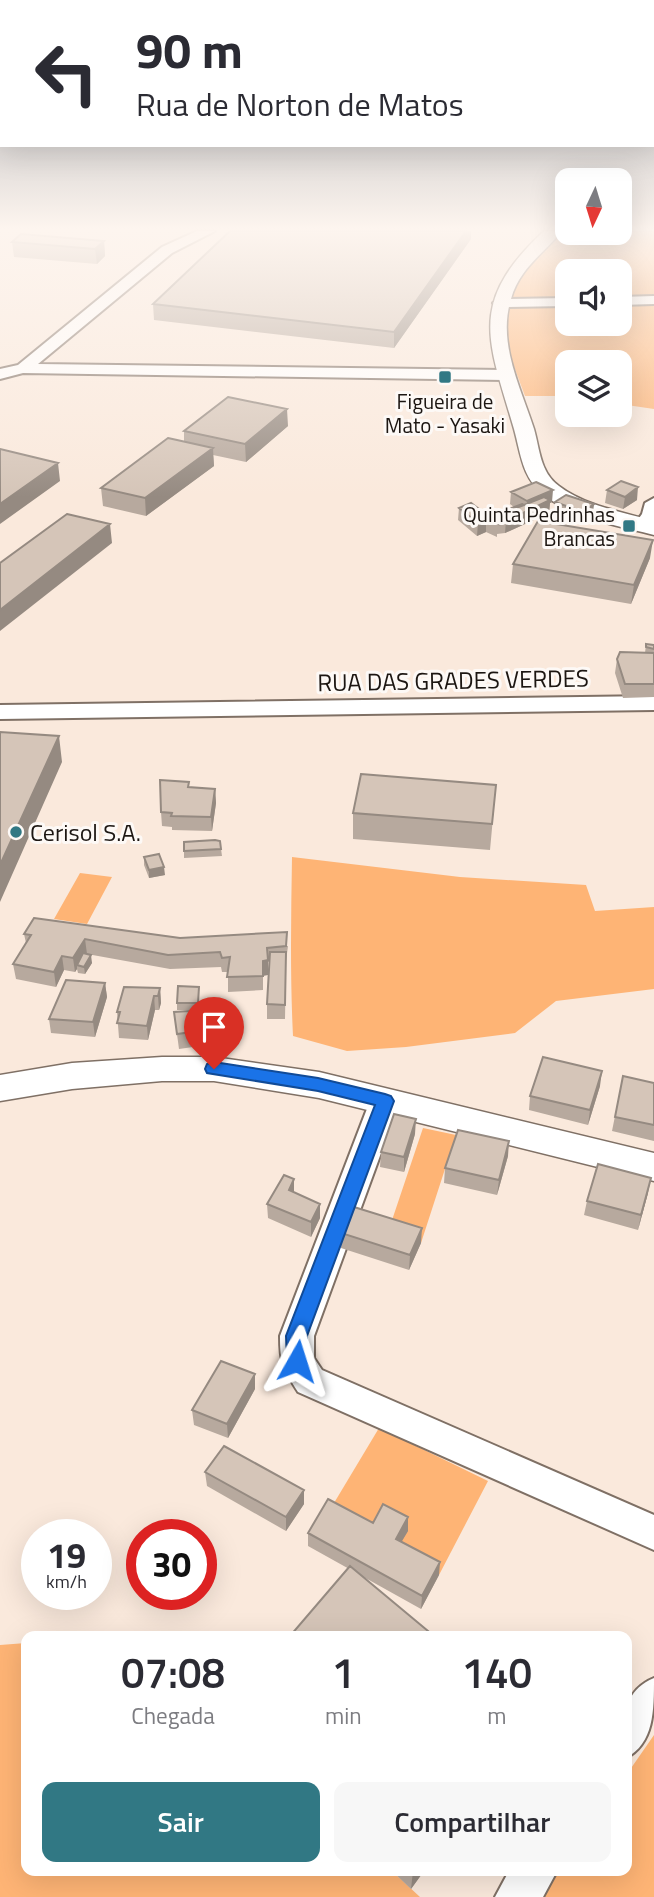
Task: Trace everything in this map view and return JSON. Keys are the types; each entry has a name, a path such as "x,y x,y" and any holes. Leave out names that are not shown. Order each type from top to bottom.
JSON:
{"street":[{"path":"23,368 82,320"},
{"path":"497,320 504,375 533,463 542,482 553,492 574,503 648,526 654,503"},
{"path":"0,374 23,368 504,375"},
{"name":"RUA DAS GRADES VERDES","path":"0,712 654,703"},
{"path":"0,1088 72,1076 162,1069 214,1069 318,1085 654,1167"},
{"path":"385,1101 297,1336 297,1361 310,1381 654,1533"},
{"path":"632,1729 654,1698"},
{"path":"517,1897 532,1876"}],"shaded area":[{"path":"503,320 555,320 555,336 632,336 632,320 654,320 654,409 632,406 632,350 555,350 555,396 525,396 505,337"},
{"path":"292,857 460,877 586,885 595,911 654,907 654,989 556,1001 515,1033 406,1047 347,1051 293,1036"},
{"path":"80,873 112,877 87,924 54,919"},
{"path":"423,1128 456,1135 421,1243 388,1232"},
{"path":"379,1428 488,1481 439,1575 328,1513"},
{"path":"21,1643 21,1876 397,1876 420,1897 0,1897 0,1645"},
{"path":"654,1735 654,1897 541,1897 556,1876 632,1876 632,1767"}],"building":[{"path":"287,320 403,320 394,332"},
{"path":"228,397 287,409 245,444 184,431"},
{"path":"168,438 213,448 145,498 101,488"},
{"path":"0,449 58,463 0,504"},
{"path":"621,481 638,487 625,497 607,490"},
{"path":"536,482 553,490 527,501 511,492"},
{"path":"566,495 594,504 583,512 555,502"},
{"path":"544,497 550,500 506,521 496,521 498,524 486,520 478,523 459,508 471,503 491,518"},
{"path":"67,514 110,524 0,610 0,563"},
{"path":"538,521 653,540 634,585 513,564"},
{"path":"620,652 654,653 654,684 625,684 617,659"},
{"path":"0,732 59,736 0,865"},
{"path":"361,774 496,785 492,824 353,813"},
{"path":"160,780 189,782 188,787 215,789 211,817 171,816 172,813 161,812"},
{"path":"220,841 221,849 184,851 184,842"},
{"path":"159,854 164,867 149,870 144,857"},
{"path":"34,918 180,938 287,932 286,946 267,948 268,960 263,961 263,976 227,977 230,957 222,958 220,952 168,955 85,939 73,958 62,956 54,972 13,964 31,935 24,934"},
{"path":"270,952 286,952 285,1005 267,1004"},
{"path":"83,953 91,955 84,967 77,965"},
{"path":"66,980 105,983 93,1022 49,1019"},
{"path":"178,986 199,987 198,1003 177,1003"},
{"path":"124,987 160,988 158,996 154,996 147,1026 117,1023"},
{"path":"189,1011 192,1023 197,1023 199,1031 177,1034 174,1012"},
{"path":"217,1032 218,1040 202,1042 200,1034"},
{"path":"543,1057 602,1071 590,1110 530,1096"},
{"path":"623,1076 654,1083 654,1125 615,1117"},
{"path":"394,1114 416,1119 404,1157 381,1152"},
{"path":"458,1130 509,1141 499,1180 445,1168"},
{"path":"598,1164 651,1178 641,1215 587,1201"},
{"path":"284,1175 294,1179 289,1190 320,1204 311,1222 267,1204"},
{"path":"354,1207 422,1228 410,1255 341,1233"},
{"path":"221,1361 255,1374 227,1424 192,1410"},
{"path":"224,1446 304,1490 286,1517 205,1472"},
{"path":"328,1499 373,1523 383,1504 408,1517 396,1539 440,1562 422,1596 308,1533"},
{"path":"350,1566 428,1631 294,1631"}],"place":[{"name":"Figueira de Mato - Yasaki","path":"445,377"},
{"name":"Quinta Pedrinhas Brancas","path":"629,526"},
{"name":"Cerisol S.A.","path":"16,832"}],"route":[{"path":"214,1069 318,1085 385,1101 297,1336 297,1361"}]}
